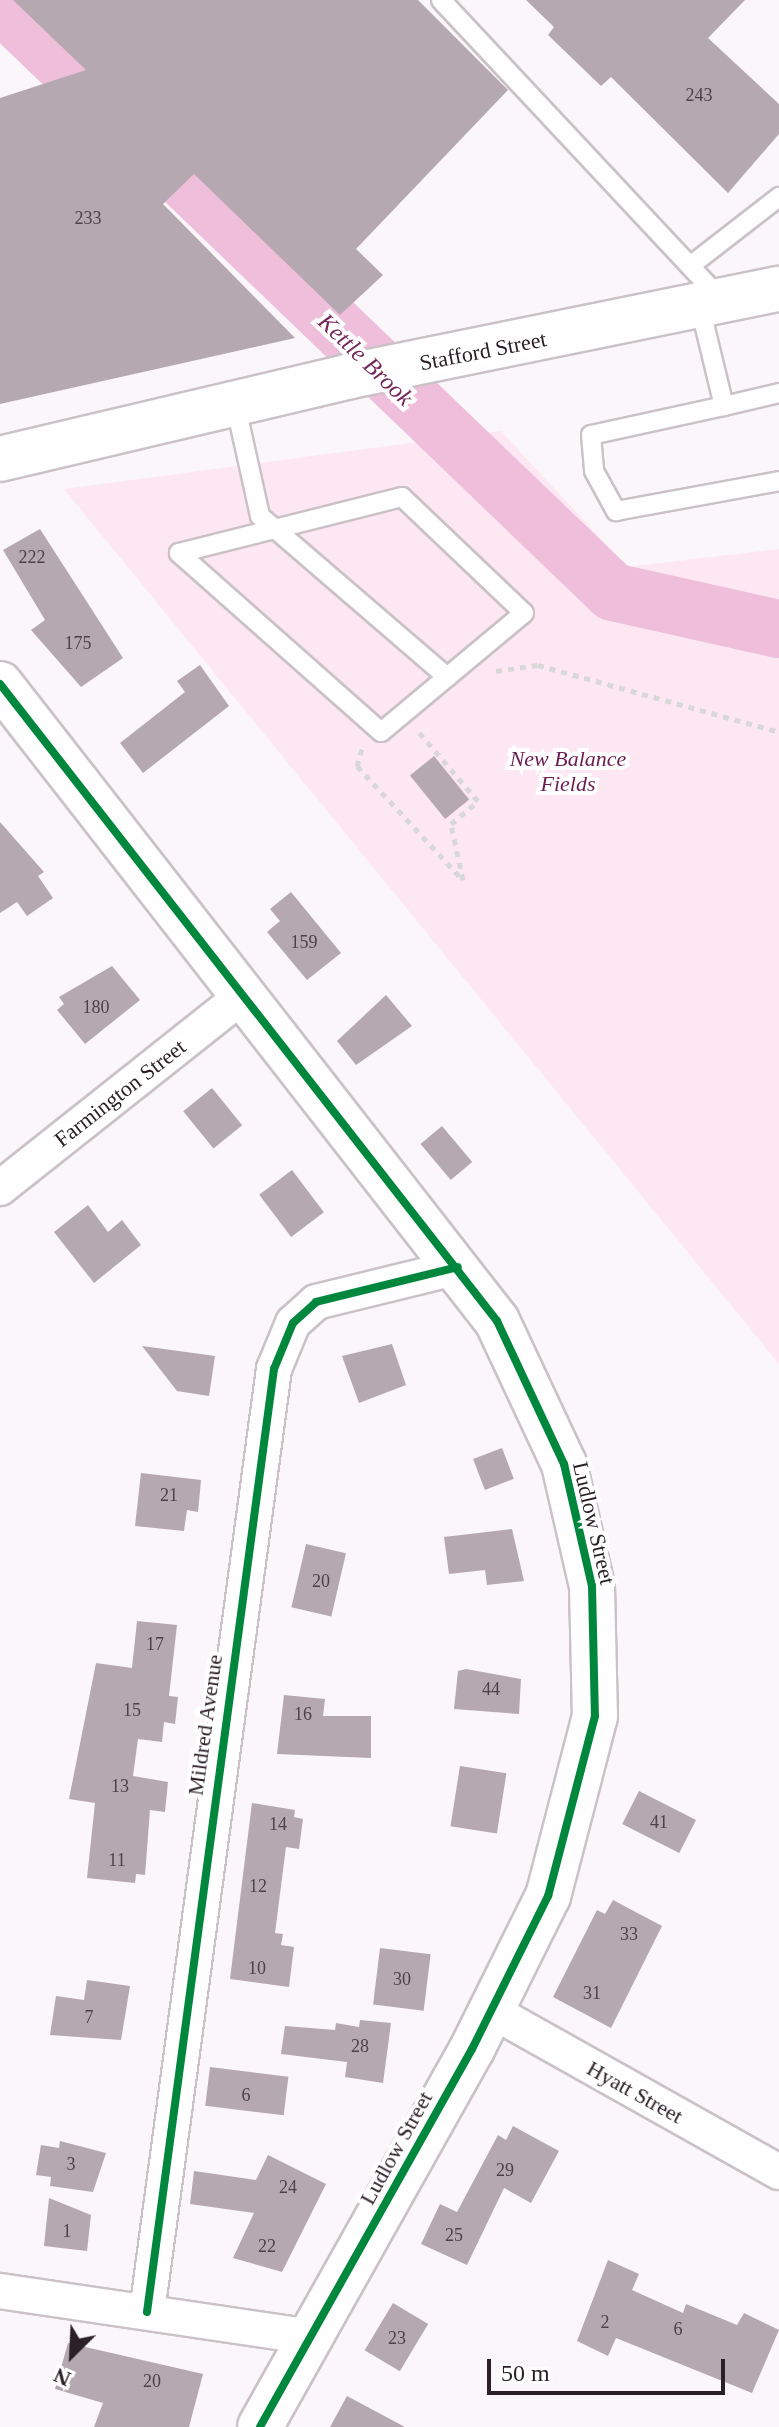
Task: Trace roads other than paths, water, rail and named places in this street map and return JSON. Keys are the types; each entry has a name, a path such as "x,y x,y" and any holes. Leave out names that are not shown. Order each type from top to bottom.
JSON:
{"street":[{"name":"Stafford Street","path":"0,459 350,376 401,367 705,291 779,289"},
{"name":"Ludlow Street","path":"0,684 240,998 458,1267 518,1355 564,1464 592,1586 597,1651 595,1716 568,1838 492,2011 260,2427"},
{"name":"Farmington Street","path":"0,1188 240,998"},
{"name":"Mildred Avenue","path":"147,2312 274,1369 293,1323 316,1302 458,1267"},
{"name":"Hyatt Street","path":"492,2011 779,2172"},
{"path":"0,2291 311,2337"}],"lane":[{"path":"441,0 705,291 724,406"},
{"path":"705,291 779,197"},
{"path":"779,393 591,435 594,471 616,511 779,481"},
{"path":"235,403 260,516 447,677"},
{"path":"402,497 524,613 381,732 179,553 275,529 402,497"}],"waterway":[{"name":"Kettle Brook","path":"0,3 613,592 779,629"}],"park label":[{"name":"New Balance Fields","path":"568,770"}]}
